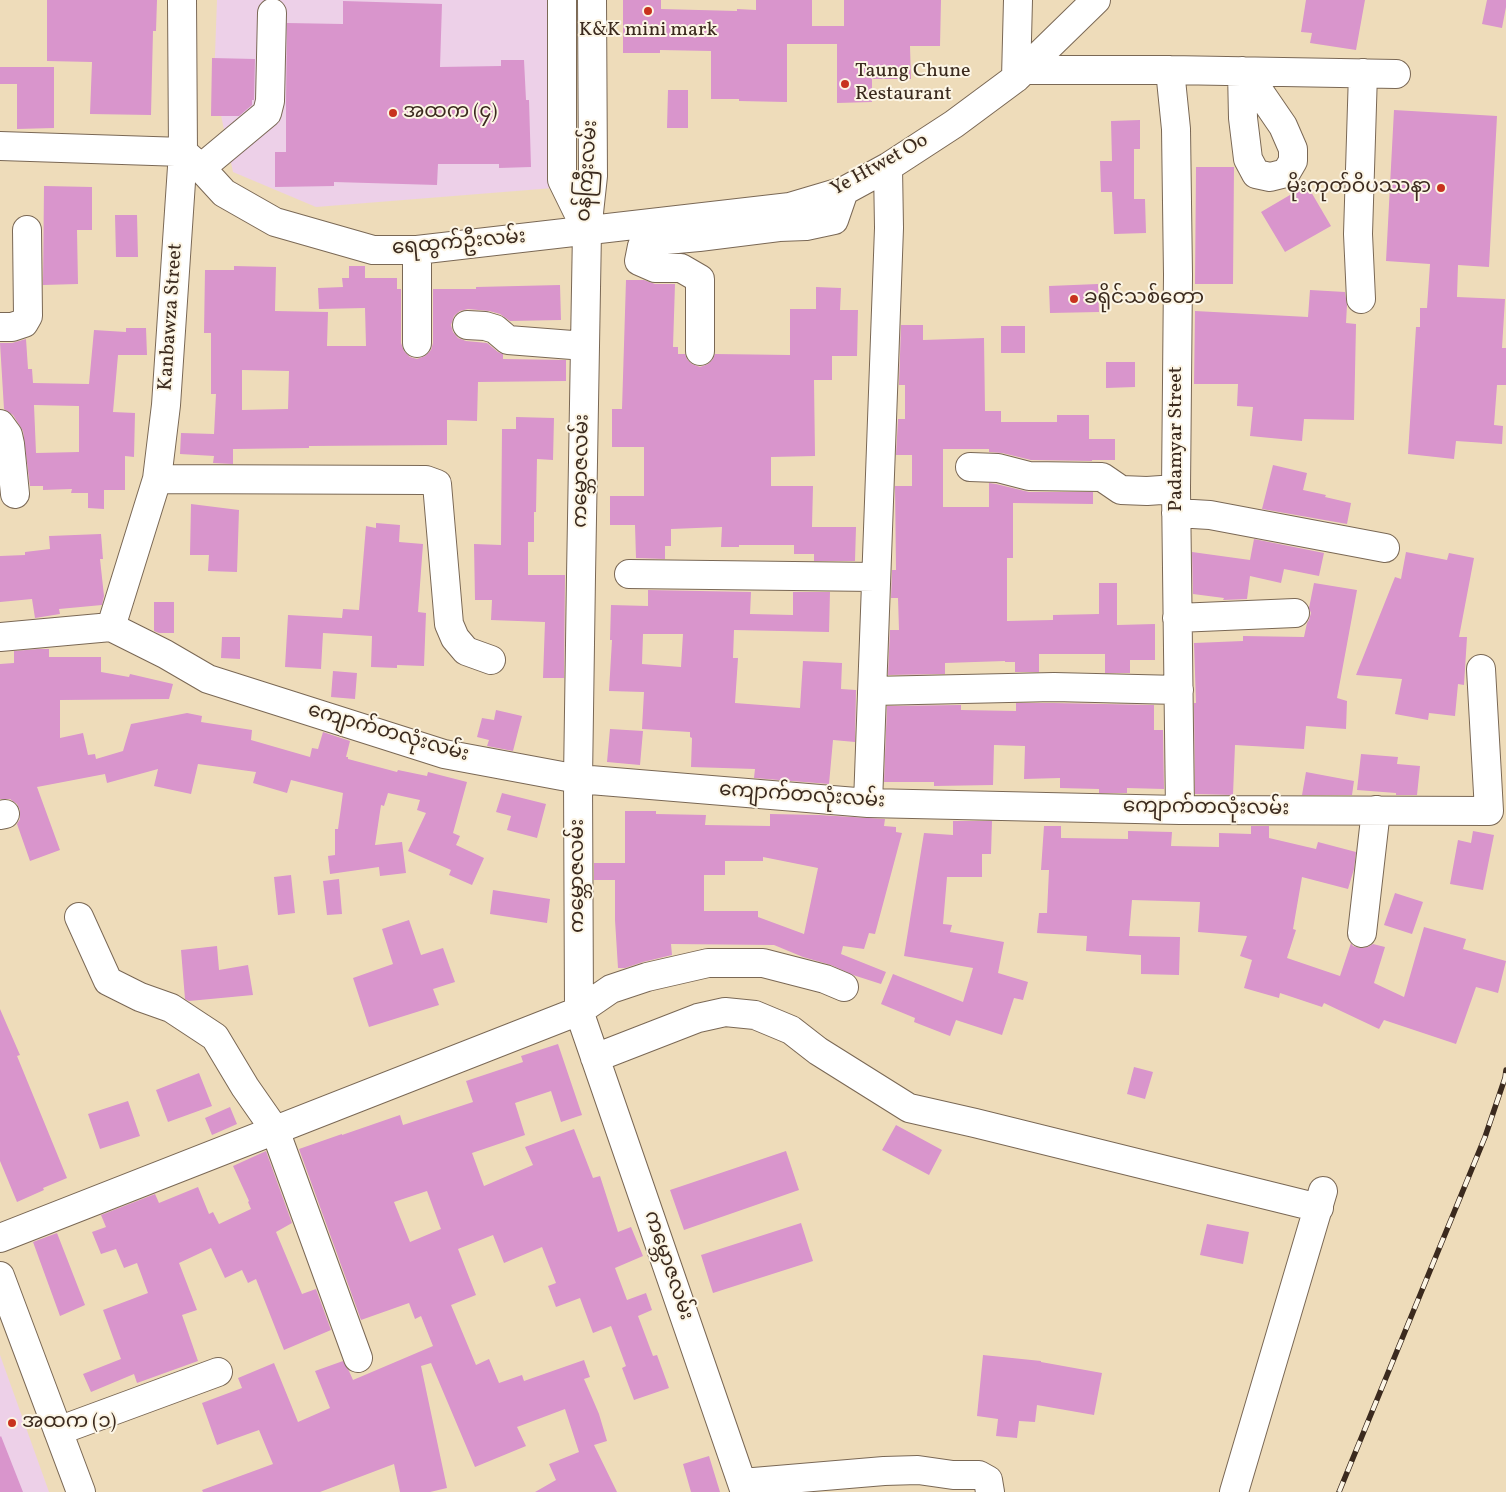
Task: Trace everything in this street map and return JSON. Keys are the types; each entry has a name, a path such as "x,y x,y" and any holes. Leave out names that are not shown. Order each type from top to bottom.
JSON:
{"street":[{"name":"Kanbawza Street","path":"112,627 157,480 166,405 192,160 182,0"},
{"name":"ဝန်ကြီးလမ်း","path":"562,0 562,180 587,231"},
{"name":"ဝန်ကြီးလမ်း","path":"587,231 593,176 592,0"},
{"path":"1018,0 1020,74 1170,70 1396,74"},
{"name":"Ye Htwet Oo","path":"587,231 790,207 844,191 888,167 954,124 1020,74 1096,0"},
{"path":"0,146 192,160 267,113 270,101 272,13"},
{"name":"Padamyar Street","path":"1170,70 1176,130 1177,188 1176,501 1180,810"},
{"path":"1361,299 1358,234 1363,73"},
{"name":"ရေထွက်ဦးလမ်း","path":"192,160 224,193 275,222 373,250 417,250 587,231"},
{"path":"868,803 889,228 888,167"},
{"path":"700,351 700,279 681,268 655,268 639,261 642,246 666,240 778,227 806,226 834,220 844,191"},
{"path":"0,327 12,327 24,323 28,316 27,230"},
{"name":"ကမ္ဘောဇလမ်း","path":"587,231 578,779 579,1011 743,1488"},
{"path":"417,250 418,343"},
{"path":"467,325 485,326 495,329 508,340 585,346"},
{"path":"0,424 8,435 10,444 15,494"},
{"path":"970,467 998,468 1030,476 1102,477 1121,490 1147,491 1210,515 1385,548"},
{"path":"157,480 426,480 437,484 449,624 455,638 466,651 491,660"},
{"path":"629,574 875,577"},
{"path":"1177,618 1295,613"},
{"path":"0,637 112,627"},
{"name":"ကျောက်တလုံးလမ်း","path":"112,627 165,654 208,679 444,754 578,779 868,803 1180,810 1489,811 1481,669"},
{"path":"872,691 1054,687 1179,690"},
{"path":"1362,933 1376,810"},
{"path":"78,917 108,981 140,998 171,1008 215,1037 245,1087 275,1130 358,1358"},
{"path":"0,1238 579,1011 611,989 647,977 708,963 763,963 825,979 844,987"},
{"path":"595,1058 698,1018 725,1012 755,1015 791,1030 818,1050 909,1108 1321,1200 1234,1492"},
{"path":"0,1276 81,1492"},
{"path":"58,1431 218,1372"},
{"path":"743,1488 884,1471 918,1470 953,1475 979,1475 988,1480 990,1492"}],"shaded area":[{"name":"အထက (၄)","path":"217,0 563,0 566,187 316,207 233,172 214,82"},
{"name":"အထက (၁)","path":"0,1355 49,1492 0,1492"}],"building":[{"path":"47,0 157,0 156,31 153,31 151,115 90,114 92,62 47,61"},
{"path":"623,0 661,0 661,9 737,11 737,9 756,10 756,0 812,0 812,26 844,26 844,0 941,0 940,46 910,46 911,79 872,79 872,102 837,103 837,44 787,44 787,102 711,99 711,51 660,50 660,53 623,53"},
{"path":"1306,0 1365,0 1356,50 1310,43 1312,33 1301,32"},
{"path":"1487,0 1506,0 1502,28 1482,24"},
{"path":"343,1 442,4 440,67 501,66 501,60 524,60 526,100 529,100 531,167 499,168 499,164 438,164 437,185 334,182 334,186 275,187 275,152 286,152 287,23 343,24"},
{"path":"212,58 255,59 254,100 252,100 252,105 239,116 211,116"},
{"path":"0,67 54,67 54,128 17,129 17,84 0,84"},
{"path":"668,90 688,90 688,128 667,128"},
{"name":"မိုးကုတ်ဝိပဿနာ","path":"1394,110 1497,116 1489,267 1458,265 1457,297 1505,299 1502,348 1506,348 1506,385 1497,385 1494,425 1503,426 1502,444 1456,441 1454,459 1408,454 1416,327 1420,327 1420,308 1427,308 1430,264 1386,261"},
{"path":"1140,120 1140,149 1134,149 1134,199 1145,199 1146,233 1114,234 1112,192 1101,192 1100,161 1112,161 1111,121"},
{"path":"1196,167 1234,167 1233,284 1195,284"},
{"path":"1307,185 1331,226 1285,252 1261,212"},
{"path":"44,186 92,187 92,230 77,230 78,284 43,285"},
{"path":"115,215 137,215 138,257 116,257"},
{"path":"234,266 276,267 275,311 328,312 327,346 366,346 365,308 319,309 318,288 343,287 342,278 349,278 349,266 365,266 365,278 397,278 397,289 401,289 401,343 404,351 410,357 417,359 425,356 431,350 433,343 433,289 560,285 561,320 510,321 500,314 468,309 460,311 454,316 451,325 453,332 458,338 466,341 487,343 503,354 503,359 566,360 566,381 478,382 477,421 447,420 447,445 309,446 309,448 233,449 233,464 213,463 214,456 180,454 181,433 214,434 216,394 211,394 211,333 204,333 205,270 234,270","holes":["242,370 289,371 288,409 242,410"]},
{"path":"626,280 644,280 655,284 675,284 673,347 678,347 678,354 685,354 692,364 700,367 708,364 715,354 790,355 790,309 816,309 816,287 841,288 840,310 858,310 857,356 832,356 832,380 814,380 815,456 771,457 771,486 813,486 812,527 856,527 855,561 814,561 814,554 794,554 794,545 739,545 739,547 721,547 722,527 671,529 671,546 665,546 665,559 636,558 635,525 610,525 610,496 644,496 644,447 612,447 612,409 622,409"},
{"name":"ခရိုင်သစ်တော","path":"1098,284 1099,312 1050,313 1049,286"},
{"path":"1310,290 1345,292 1347,305 1346,323 1356,324 1354,420 1304,419 1302,441 1250,436 1253,407 1237,406 1238,384 1194,384 1195,311 1308,317"},
{"path":"901,325 923,325 923,340 984,338 985,411 1001,411 1001,422 1057,422 1057,415 1089,415 1089,439 1115,439 1115,460 1031,460 989,452 989,449 943,449 943,507 989,507 989,483 1029,492 1093,492 1093,504 1013,503 1013,558 1007,558 1007,621 1053,620 1053,615 1099,614 1099,583 1117,583 1117,625 1155,624 1155,660 1130,660 1130,673 1105,673 1105,654 1039,654 1039,672 1015,672 1015,662 1005,661 945,663 945,674 888,675 890,630 899,630 898,598 891,598 892,570 896,570 895,486 912,486 912,455 896,455 898,419 905,419 905,385 899,385"},
{"path":"1001,326 1025,326 1025,353 1001,353"},
{"path":"126,328 146,328 147,355 118,355 113,412 135,413 134,457 125,456 125,490 104,490 104,509 88,508 88,493 71,493 72,489 43,490 43,486 30,486 23,431 13,415 4,409 0,343 12,343 26,339 28,369 32,369 33,383 89,384 94,330 126,332","holes":["34,405 79,406 79,452 36,453"]},
{"path":"1106,362 1135,362 1135,387 1106,388"},
{"path":"516,417 554,418 553,460 537,459 534,542 528,542 528,575 565,575 564,678 543,678 545,622 491,620 492,600 475,600 474,544 501,545 502,429 516,429"},
{"path":"1273,465 1307,473 1303,490 1351,503 1347,524 1262,509"},
{"path":"191,504 239,510 237,572 208,571 209,555 190,555"},
{"path":"376,523 400,525 399,542 423,544 418,612 426,613 424,666 397,665 397,668 371,667 372,636 323,633 321,669 285,667 288,615 342,618 343,609 359,610 366,526 376,528"},
{"path":"101,534 103,559 100,559 104,596 102,605 59,609 60,614 35,618 32,599 0,602 0,556 25,555 25,552 50,549 49,536"},
{"path":"1254,539 1324,553 1319,576 1284,569 1281,583 1250,576 1247,599 1223,600 1224,598 1193,594 1192,552 1250,560"},
{"path":"1406,552 1447,560 1449,553 1474,558 1459,637 1467,637 1464,685 1458,684 1455,716 1429,713 1428,720 1395,714 1402,679 1356,675 1395,577 1401,579"},
{"path":"1314,583 1357,590 1337,698 1347,701 1346,729 1306,726 1304,749 1235,745 1233,795 1195,794 1194,703 1196,703 1194,643 1243,641 1243,636 1304,637 1311,613 1309,608"},
{"path":"648,590 751,592 750,614 793,615 793,592 830,592 829,632 734,630 733,658 738,658 735,703 800,708 803,661 842,663 841,689 856,690 855,742 833,740 829,784 754,778 755,769 691,767 692,738 690,737 690,732 642,729 644,692 609,691 612,640 610,640 611,605 648,606","holes":["643,634 683,634 681,667 642,664"]},
{"path":"154,602 174,602 174,633 154,631"},
{"path":"222,637 240,637 240,659 221,658"},
{"path":"49,649 49,657 101,657 101,672 129,677 130,674 173,684 169,699 60,700 60,738 83,733 88,755 95,754 96,759 123,751 131,724 187,713 202,716 201,722 252,730 251,740 310,757 312,748 318,749 323,732 350,741 346,757 348,759 397,772 398,770 427,776 428,772 467,782 453,833 460,836 456,845 484,858 472,885 449,875 451,870 408,851 426,813 417,810 420,800 388,793 384,806 381,805 375,845 402,842 406,873 380,876 379,867 330,874 328,856 335,855 335,829 338,829 343,793 291,780 287,793 253,783 256,772 198,764 191,794 154,786 158,769 107,783 105,774 37,787 60,850 30,861 17,824 20,819 20,810 17,804 10,799 0,799 0,664 14,663 14,651"},
{"path":"333,671 357,673 355,699 331,697"},
{"path":"1016,703 1154,705 1154,730 1163,730 1164,789 1127,788 1127,793 1099,793 1099,789 1060,788 1060,778 1024,779 1025,746 994,745 993,785 934,786 934,782 884,782 887,706 961,705 961,710 1016,711"},
{"path":"496,710 522,716 513,751 487,746 489,740 477,737 482,718 494,720"},
{"path":"610,729 643,731 640,765 607,762"},
{"path":"1361,754 1398,757 1397,764 1420,766 1417,795 1396,795 1396,793 1357,790"},
{"path":"1306,772 1354,781 1352,795 1302,795"},
{"path":"502,793 546,804 537,838 507,830 511,816 496,812"},
{"path":"625,811 656,811 656,814 706,815 705,825 770,826 770,814 885,819 884,826 896,827 896,832 902,833 875,934 869,933 864,949 843,946 841,954 886,972 881,984 774,945 671,944 672,955 625,968 618,968 615,880 594,880 594,863 625,863","holes":["763,857 818,868 804,934 758,917 758,911 704,911 704,875 725,875 725,861 763,861"]},
{"path":"953,821 992,821 991,854 982,854 982,877 947,877 943,924 952,925 950,932 1004,942 998,973 1028,982 1023,1000 1014,998 1002,1035 956,1020 950,1036 914,1022 915,1018 881,1004 893,974 963,1002 973,968 904,956 924,833 953,835"},
{"path":"1044,826 1061,826 1061,838 1128,839 1128,831 1172,832 1171,846 1219,847 1219,833 1251,834 1251,826 1269,826 1269,838 1316,849 1318,842 1356,852 1354,869 1348,889 1302,877 1293,929 1296,930 1287,958 1340,976 1351,943 1353,946 1360,948 1373,944 1385,947 1374,983 1404,997 1424,927 1466,939 1463,949 1506,961 1498,993 1476,987 1456,1044 1384,1020 1379,1029 1324,1003 1322,1007 1280,993 1279,998 1244,988 1252,960 1240,956 1247,936 1198,932 1200,902 1132,900 1129,936 1180,937 1179,975 1141,974 1141,955 1086,951 1087,936 1037,933 1039,913 1047,913 1049,870 1041,870"},
{"path":"1473,831 1494,835 1483,890 1450,884 1458,840 1471,843"},
{"path":"291,875 295,913 278,915 274,877"},
{"path":"339,879 342,914 327,915 323,881"},
{"path":"493,890 550,899 547,923 490,914"},
{"path":"1395,893 1423,902 1412,934 1384,925"},
{"path":"409,920 421,955 443,948 455,982 433,989 439,1005 369,1027 353,978 393,964 382,929"},
{"path":"217,946 219,970 248,965 253,995 189,1001 185,999 181,950"},
{"path":"0,1009 20,1055 17,1056 67,1178 17,1202 0,1161"},
{"path":"558,1044 582,1115 561,1122 551,1091 515,1103 525,1135 472,1153 484,1186 533,1165 525,1147 574,1129 593,1178 600,1176 618,1232 631,1227 643,1256 615,1268 627,1300 646,1293 652,1310 638,1316 653,1356 657,1355 669,1388 634,1400 622,1368 626,1366 611,1326 593,1333 580,1298 556,1307 548,1286 556,1283 542,1247 504,1263 493,1235 458,1249 476,1295 451,1305 476,1365 489,1359 499,1383 522,1375 524,1381 584,1360 590,1377 584,1379 599,1414 607,1441 594,1445 617,1492 535,1492 556,1480 549,1464 579,1452 565,1409 517,1427 526,1446 475,1467 431,1363 421,1366 447,1488 430,1492 400,1492 394,1464 320,1492 203,1492 202,1490 273,1464 259,1430 217,1445 202,1403 242,1388 238,1378 274,1363 298,1422 330,1408 315,1371 343,1361 353,1380 433,1346 421,1316 415,1319 409,1303 361,1320 299,1149 400,1115 403,1125 473,1102 466,1081 523,1062 521,1056","holes":["427,1191 441,1229 410,1242 394,1202"]},
{"path":"1134,1067 1153,1072 1145,1099 1127,1094"},
{"path":"199,1073 212,1106 168,1122 156,1090"},
{"path":"128,1101 140,1136 100,1149 88,1114"},
{"path":"230,1107 237,1124 212,1135 205,1118"},
{"path":"896,1125 942,1150 929,1175 882,1150"},
{"path":"266,1151 292,1223 276,1232 302,1294 316,1289 331,1330 284,1350 256,1279 248,1283 242,1270 225,1278 211,1248 179,1263 197,1310 182,1315 198,1361 137,1383 134,1374 91,1392 83,1374 121,1359 103,1310 148,1293 137,1263 124,1268 116,1249 101,1254 92,1232 106,1227 101,1215 155,1194 159,1203 198,1187 209,1214 213,1212 219,1224 251,1209 233,1166"},
{"path":"786,1151 799,1190 684,1230 670,1190"},
{"path":"801,1223 813,1261 713,1293 701,1255"},
{"path":"1207,1224 1249,1232 1243,1264 1200,1255"},
{"path":"57,1233 85,1305 60,1316 33,1242"},
{"path":"983,1355 1041,1361 1102,1373 1094,1415 1037,1405 1035,1422 1019,1421 1017,1438 996,1436 998,1419 977,1416"},
{"path":"1,1436 23,1492 0,1492"},
{"path":"709,1456 720,1492 691,1492 683,1464"}],"railway":[{"path":"1339,1492 1485,1137 1506,1070"}],"place":[{"name":"K&K mini mark","path":"648,11"},
{"name":"Taung Chune Restaurant","path":"845,84"},
{"name":"အထက (၄)","path":"393,113"},
{"name":"မိုးကုတ်ဝိပဿနာ","path":"1441,188"},
{"name":"ခရိုင်သစ်တော","path":"1074,299"},
{"name":"အထက (၁)","path":"12,1423"}]}
